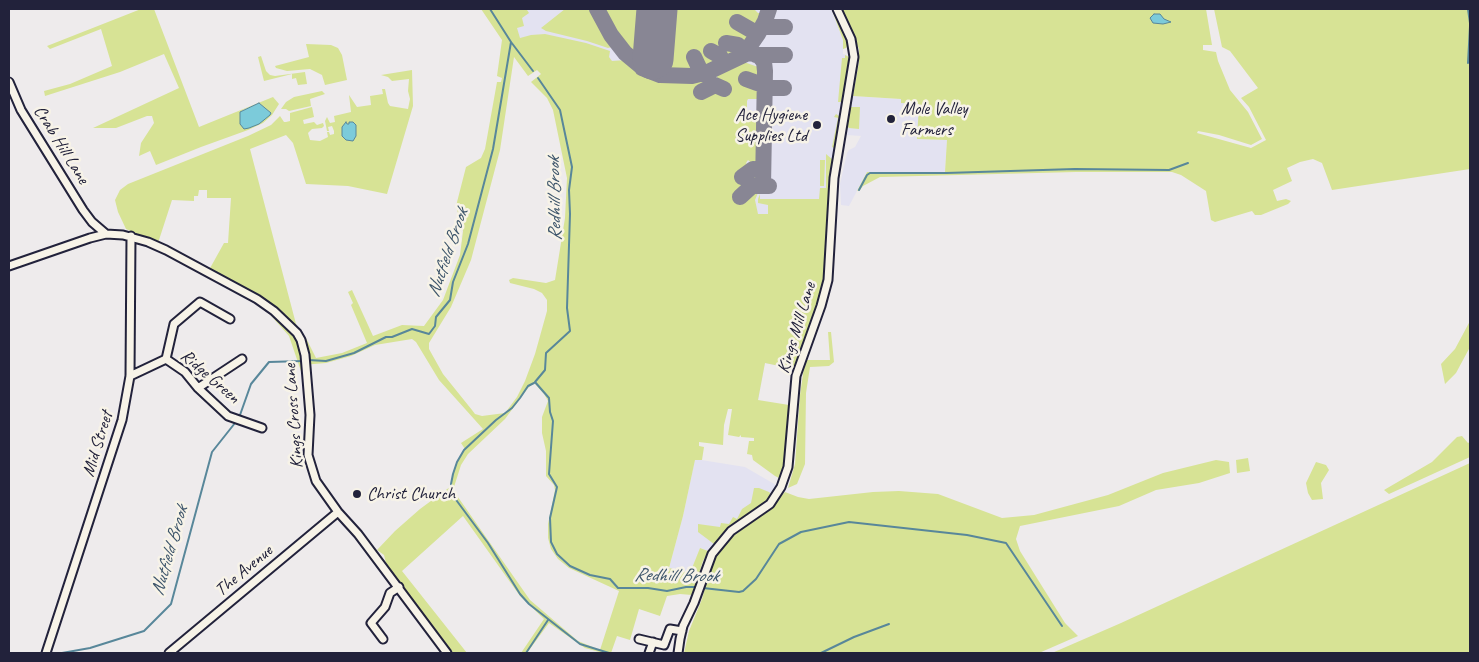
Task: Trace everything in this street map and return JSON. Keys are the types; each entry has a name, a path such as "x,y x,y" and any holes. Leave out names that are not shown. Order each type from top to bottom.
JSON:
{"street":[{"name":"Kings Mill Lane","path":"678,653 682,631 698,593 708,561 719,544 733,529 770,504 781,487 788,467 797,373 821,306 828,275 834,178 854,57 851,39 837,9"},
{"name":"Crab Hill Lane","path":"9,82 21,110 92,222 106,234"},
{"path":"90,238 92,222"},
{"name":"Kings Cross Lane","path":"9,266 106,234 131,236 166,250 274,311 297,333 305,355 310,415 308,441 310,467 316,481 338,512 358,534 399,587 447,653"},
{"name":"Mid Street","path":"46,652 122,420 130,376 131,236"},
{"path":"130,376 166,359 174,324 200,302 230,319"},
{"name":"Ridge Green","path":"166,359 185,372 198,388 228,416 262,428"},
{"path":"198,388 242,359"},
{"name":"The Avenue","path":"169,653 338,512"},
{"path":"383,639 371,623 385,608 390,594 399,587"},
{"path":"639,639 668,646 670,628 682,631"},
{"path":"650,653 652,642"}],"shaded area":[{"path":"495,9 831,9 843,40 843,54 847,55 840,118 833,159 830,163 827,199 768,214 758,214 755,232 825,278 820,298 794,369 765,363 758,401 577,244 559,97"},
{"path":"853,96 917,100 919,110 917,139 947,140 945,172 867,172 849,206 841,205 840,184 847,153 855,147 861,136 847,135"},
{"path":"695,459 745,467 776,485 768,498 727,530 708,551 700,548 690,573 669,568 683,516"}],"green space":[{"path":"141,9 154,9 199,127 273,97 279,104 272,115 263,123 156,165 150,151 139,156 141,143 154,123 152,116 147,116 116,128 93,128 179,88 164,54 120,72 45,96 44,91 70,84 112,66 101,29 50,49 47,46","holes":["259,103 271,113 240,124 240,114 243,110"]},
{"path":"481,9 529,9 527,10 529,13 522,18 524,26 517,28 520,38 545,34 586,43 610,51 609,57 612,61 626,60 652,80 691,82 713,75 713,82 700,91 700,94 718,88 724,92 727,90 727,86 717,81 717,72 733,65 736,67 735,64 744,62 758,67 761,70 761,79 755,80 747,76 744,79 756,87 762,88 761,99 748,99 747,101 747,120 759,121 759,131 747,134 748,139 758,139 759,141 757,155 761,155 760,168 757,168 748,160 746,163 749,170 740,177 743,179 751,173 760,172 760,184 751,183 737,197 739,200 742,200 743,196 752,189 760,188 755,200 758,214 768,214 768,205 758,203 760,194 760,199 819,199 820,188 826,188 826,154 833,160 827,215 825,274 820,298 794,369 765,363 758,400 789,405 784,466 779,478 753,460 752,455 747,454 749,441 754,441 754,438 728,435 732,409 728,409 724,425 723,445 699,442 699,446 704,447 702,460 695,460 669,568 690,573 700,548 708,551 692,595 667,596 660,616 639,609 630,640 617,636 611,653 603,653 585,648 549,623 527,653 521,653 544,619 520,596 463,516 402,571 467,653 451,653 386,563 384,555 377,550 420,509 450,487 456,464 465,449 461,443 483,429 439,380 416,342 412,339 375,345 351,356 326,363 302,365 303,377 289,336 266,310 270,305 209,270 224,243 228,243 231,198 207,198 207,190 199,190 198,196 194,196 194,201 172,200 158,243 126,229 115,200 120,190 128,184 248,136 271,125 280,116 284,122 290,121 290,113 312,107 314,117 303,120 304,124 314,122 317,125 323,123 324,126 322,128 312,129 308,133 310,140 320,141 328,137 327,132 330,135 334,134 332,126 328,127 329,131 327,131 325,121 327,117 330,123 335,122 334,116 351,112 349,95 357,107 371,105 370,96 383,94 382,89 385,89 390,106 408,109 410,99 408,91 409,79 392,81 388,77 381,75 412,70 413,106 387,194 348,186 306,184 293,143 286,135 250,149 296,324 316,358 342,353 367,343 351,305 353,303 348,292 352,290 373,336 402,325 424,326 443,300 460,255 463,231 456,206 466,167 481,158 485,149 497,82 501,82 502,78 497,76 502,40","holes":["514,57 528,76 537,70 541,74 531,82 547,98 553,110 567,178 565,218 555,280 546,283 513,278 509,280 510,283 542,293 547,300 547,311 535,354 517,397 505,413 482,416 475,414 443,374 429,349 429,343 451,307 471,260 500,150","533,384 544,394 548,401 542,417 542,433 546,451 546,476 554,485 555,490 548,524 548,538 551,549 558,559 569,568 619,591 600,650 578,641 530,600 453,490 461,465 468,454 505,419"]},
{"path":"565,9 592,9 612,47 608,48 541,28"},
{"path":"602,9 754,9 761,13 753,29 739,19 734,20 735,25 739,25 751,33 741,46 739,42 725,41 725,45 738,48 736,51 723,58 722,54 710,50 710,54 721,60 701,68 697,56 694,55 692,58 698,69 678,70 653,67 641,60 618,37"},
{"path":"827,9 832,9 839,22 848,44 846,48 843,49 843,40 832,10"},
{"path":"842,9 1206,9 1212,45 1203,45 1203,50 1216,52 1230,90 1248,112 1262,139 1251,145 1219,135 1198,131 1197,133 1251,148 1266,140 1249,107 1241,98 1258,88 1230,51 1222,47 1214,9 1470,9 1470,169 1332,190 1322,163 1313,159 1287,168 1292,181 1273,190 1277,201 1286,199 1291,201 1288,204 1261,215 1255,215 1252,211 1215,222 1211,220 1206,191 1181,175 1172,172 1076,172 880,177 857,191 867,172 945,172 947,140 917,139 919,104 901,103 901,99 853,96 859,62 859,49"},
{"path":"306,44 331,45 338,48 342,55 347,80 325,85 322,75 310,69 287,71 276,68 275,66 309,57"},
{"path":"845,55 849,57 849,68 844,98 842,102 838,102 842,58 845,58"},
{"path":"261,56 266,71 270,75 305,72 307,84 298,85 296,78 292,79 292,74 264,81 258,57"},
{"path":"322,91 325,94 310,99 311,106 289,111 281,109 286,102 294,97"},
{"path":"860,107 859,129 849,128 846,125 848,108"},
{"path":"836,114 840,120 834,148 832,147 838,118 834,117"},
{"path":"820,160 825,160 824,186 820,186"},
{"path":"1470,321 1470,347 1456,373 1445,384 1441,364 1455,349"},
{"path":"828,332 831,332 834,362 829,366 810,367 806,393 805,464 797,484 788,488 795,464 800,395 805,360 830,360"},
{"path":"1462,436 1468,443 1470,442 1470,457 1389,494 1384,490 1432,462 1457,437"},
{"path":"1248,458 1250,471 1237,473 1236,460"},
{"path":"1216,460 1229,462 1230,473 1199,483 1156,490 1119,506 1020,526 1016,539 1020,551 1065,623 1078,636 1039,653 684,653 689,631 702,599 705,588 703,587 714,558 725,542 762,515 785,492 809,499 873,492 899,491 938,494 1002,518 1034,515 1108,495 1163,473"},
{"path":"1316,462 1326,465 1329,470 1321,483 1323,499 1312,500 1306,483"},
{"path":"1470,463 1470,653 1052,653 1121,623"},
{"path":"754,488 769,492 771,497 766,503 727,530 714,544 698,532 698,524 720,527 721,523 729,524 733,517 737,519 742,509 751,503"}],"water":[{"path":"1154,14 1160,14 1164,19 1171,22 1163,24 1153,23 1150,18"},
{"path":"259,103 271,113 270,115 259,124 244,129 240,124 240,112"},
{"path":"346,122 349,124 349,122 353,122 356,125 356,136 353,141 346,140 342,136 342,127"}],"waterway":[{"name":"Nutfield Brook","path":"490,9 511,42 533,71"},
{"path":"1468,9 1470,23"},
{"path":"1468,63 1470,26"},
{"name":"Nutfield Brook","path":"308,360 326,361 354,353 386,337 392,337 412,329 429,334 435,326 436,317 450,300 453,282 468,244 493,149 511,42"},
{"name":"Redhill Brook","path":"538,78 560,110 572,167 569,190 567,308 570,331 546,353 545,370 535,382 549,398 553,421 549,474 557,487 550,518 551,542 557,554 570,566 590,575 610,579 618,588 648,588 667,591 686,587 698,587"},
{"path":"859,190 870,173 1075,169 1169,170 1188,163"},
{"name":"Nutfield Brook","path":"240,415 251,384 269,362 303,361"},
{"path":"534,383 528,386 512,408 496,420 464,450 453,474 451,493 488,543 520,594 529,604 580,644 609,653"},
{"name":"Nutfield Brook","path":"62,653 90,648 144,631 171,604 212,452 235,423"},
{"name":"Redhill Brook","path":"703,588 743,591 756,579 779,544 801,532 849,522 967,535 1006,543 1062,626"},
{"path":"526,653 548,620"},
{"path":"821,653 854,637 889,624"}],"taxiway":[{"path":"597,9 611,35 625,53 643,68 648,69 651,67"},
{"path":"738,57 749,47 758,34 769,9"},
{"path":"737,22 758,34"},
{"path":"763,27 785,27"},
{"path":"726,43 738,45 744,52"},
{"path":"711,51 720,56 725,64"},
{"path":"642,68 660,75 692,76 708,72 748,53 760,57 764,62 765,71 763,186 769,186"},
{"path":"756,55 785,55"},
{"path":"694,57 702,74"},
{"path":"746,79 765,84"},
{"path":"701,92 715,85 724,89"},
{"path":"765,88 784,88"},
{"path":"742,177 753,169 763,170"},
{"path":"740,197 752,186 763,186"}],"runway":[{"path":"653,59 657,9"}],"place":[{"name":"Mole Valley Farmers","path":"891,119"},
{"name":"Ace Hygiene Supplies Ltd","path":"817,125"},
{"name":"Christ Church","path":"357,494"}]}
